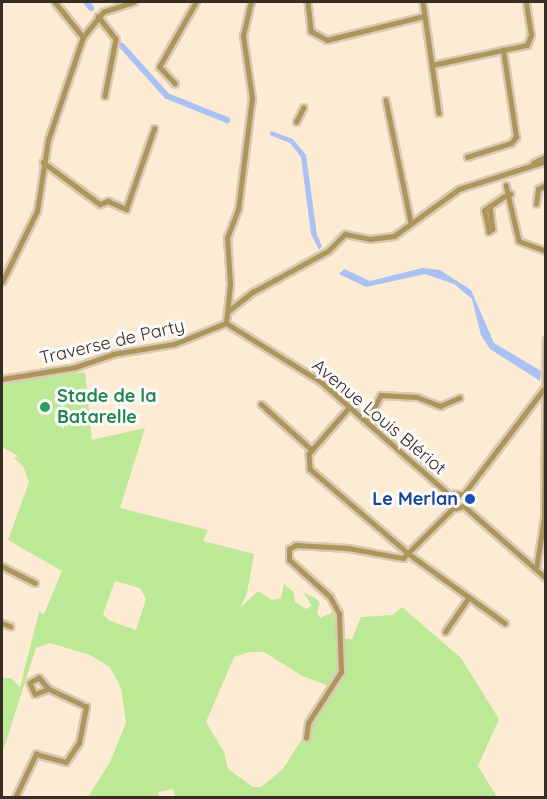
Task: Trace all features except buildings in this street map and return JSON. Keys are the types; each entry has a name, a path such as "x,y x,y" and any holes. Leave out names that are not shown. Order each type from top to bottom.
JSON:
{"street":[{"path":"55,2 83,37"},
{"path":"2,282 38,211 43,162 83,37 96,17 103,12 133,2"},
{"path":"174,84 159,67 196,2"},
{"path":"226,323 230,285 227,238 240,198 252,98 243,36 251,2"},
{"path":"308,2 311,31 327,40 424,16"},
{"path":"423,2 440,114"},
{"path":"432,65 528,45 531,35 526,2"},
{"path":"96,17 116,39 105,96"},
{"path":"467,158 511,143 516,137 503,50"},
{"path":"386,100 411,223"},
{"path":"296,122 303,108"},
{"path":"43,162 100,204 108,201 126,208 154,129"},
{"path":"227,312 253,292 328,251 345,234 370,239 394,236 459,189 546,159"},
{"path":"506,185 510,194 518,239 546,251"},
{"path":"537,204 538,189 546,185"},
{"path":"490,206 494,229 489,232 484,213 490,206 510,194"},
{"name":"Traverse de Party","path":"2,379 76,368 113,354 174,344 226,323"},
{"name":"Avenue Louis Blériot","path":"226,323 320,381 452,497"},
{"path":"536,569 544,518 543,384 546,340"},
{"path":"454,507 452,497 463,495 543,390"},
{"path":"367,422 381,395 417,397 440,406 459,398"},
{"path":"261,404 312,450"},
{"path":"350,407 312,450 308,458 310,469 409,555 505,623"},
{"path":"463,495 465,508"},
{"path":"454,507 465,508 546,578"},
{"path":"306,738 308,723 341,672 339,614 330,597 289,560 289,549 296,545 348,548 394,558 409,555 454,507"},
{"path":"2,567 34,583"},
{"path":"445,632 469,597"},
{"path":"2,623 10,626"},
{"path":"15,798 36,754 66,762 79,743 86,707 48,689"}],"green space":[{"path":"85,372 92,440 145,428 120,508 208,530 203,541 254,554 247,593 240,608 258,591 272,600 281,598 284,584 294,593 295,602 306,609 312,606 304,593 315,598 320,603 317,612 320,618 334,612 337,638 352,639 361,617 393,615 402,607 461,658 499,719 478,766 497,797 175,798 173,789 158,792 159,797 88,797 110,762 126,723 121,688 110,667 90,655 50,643 36,648 2,754 2,678 11,678 20,687 39,612 44,614 62,571 8,540 29,482 23,466 14,458 18,456 2,447 2,383","holes":["115,581 140,588 146,599 136,630 108,620 103,614","249,652 264,652 302,676 334,688 283,769 261,787 253,787 228,769 224,752 206,722 234,657"]}],"water":[{"path":"271,131 293,139 306,155 317,235 322,246 319,250 311,234 301,157 290,143 270,135"},
{"path":"422,268 440,270 471,290 494,343 541,371 540,381 490,349 481,335 472,299 454,284 425,274 366,287 339,274 344,269 370,281"}],"waterway":[{"path":"86,2 91,8"},
{"path":"122,46 167,96 227,120"}],"place":[{"name":"Stade de la Batarelle","path":"45,407"},
{"name":"Le Merlan","path":"470,499"}]}
